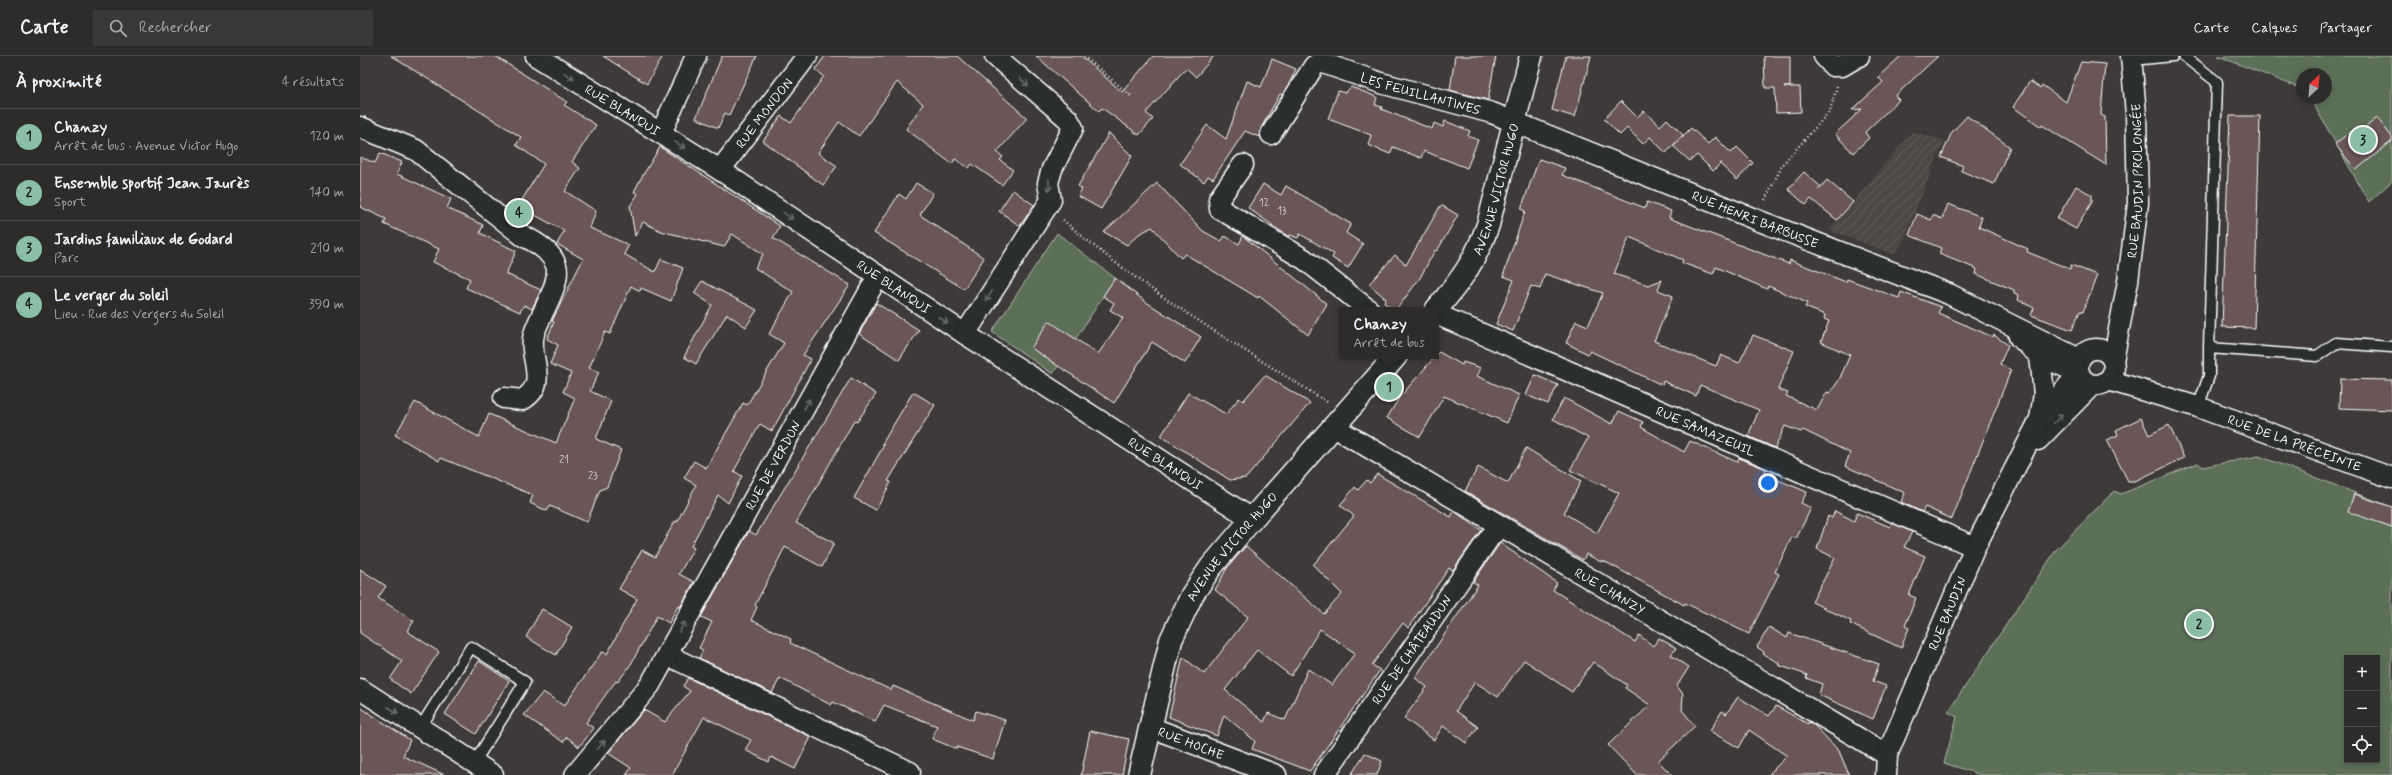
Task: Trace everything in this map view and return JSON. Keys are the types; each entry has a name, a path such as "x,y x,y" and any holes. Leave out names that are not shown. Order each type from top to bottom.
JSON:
{"street":[{"name":"RUE BLANQUI","path":"536,56 720,170 965,334 1252,519"},
{"path":"661,133 696,56"},
{"name":"RUE MONDON","path":"720,170 807,56"},
{"path":"965,334 1048,206 1051,200 1048,183 1052,169 1073,128 1068,119 995,56"},
{"name":"AVENUE VICTOR HUGO","path":"1439,307 1462,279 1475,260 1482,243 1488,225 1531,56"},
{"path":"1824,56 1833,66 1842,66 1859,56"},
{"name":"RUE BAUDIN PROLONGÉE","path":"2098,371 2122,304 2128,281 2138,203 2131,58"},
{"name":"LES FEUILLANTINES","path":"1271,134 1314,66 1320,62 1381,84 1492,113 1514,122"},
{"name":"RUE HENRI BARBUSSE","path":"1514,122 1757,220 1935,288 1996,317 2098,371"},
{"path":"360,127 416,150 523,236 536,242 550,254 557,266 557,279 533,335 537,381 535,389 530,396 522,400 504,398"},
{"path":"1243,165 1219,199 1220,209 1304,259 1365,307"},
{"name":"RUE DE VERDUN","path":"575,775 650,685 878,276"},
{"name":"RUE BAUDIN PROLONGÉE","path":"2098,371 2107,352 2096,349 2122,304"},
{"name":"RUE SAMAZEUIL","path":"1439,315 1975,547"},
{"name":"RUE HENRI BARBUSSE","path":"1996,317 2040,356 2098,371"},
{"path":"2040,356 2044,394 2040,419"},
{"name":"AVENUE VICTOR HUGO","path":"1139,775 1171,640 1189,601 1211,567 1393,359"},
{"name":"RUE DE LA PRÉCEINTE","path":"2098,371 2392,478"},
{"name":"RUE BAUDIN","path":"1886,775 1887,755 1975,547 2040,419 2098,371"},
{"name":"RUE BAUDIN","path":"2021,457 2098,371"},
{"name":"RUE CHANZY","path":"1340,420 1501,526 1887,755"},
{"name":"RUE DE CHÂTEAUDUN","path":"1324,775 1490,537 1501,526"},
{"path":"667,655 910,772"},
{"path":"360,689 493,775"},
{"name":"RUE HOCHE","path":"1150,727 1276,775"}],"lane":[{"path":"2131,58 2173,56"},
{"path":"2184,56 2217,82 2209,376 2198,407"},
{"path":"2209,348 2317,356 2336,343 2392,347"},
{"path":"420,728 471,648 519,678 525,682 474,763"}],"path":[{"path":"1084,56 1131,96"},
{"path":"1770,187 1783,164 1830,111 1842,66"},
{"path":"1048,206 1107,257 1340,420"}],"shaded area":[{"path":"1912,132 1944,140 1902,244 1893,254 1829,230"}],"green space":[{"path":"2218,56 2392,56 2392,181 2369,202 2313,104 2332,104 2332,68 2296,68 2296,87"},
{"path":"1057,233 1115,278 1053,374 992,332"},
{"path":"2259,456 2392,507 2392,775 1981,775 1944,763 1957,717 1948,712 2056,550 2114,491 2121,494 2198,463 2203,467"}],"building":[{"path":"391,56 495,56 567,102 564,105 596,125 572,162 580,168 565,191 596,211 590,228 629,245 624,254 655,272 661,259 683,268 671,301 641,288 640,291 631,286 610,334 605,332 589,368 599,372 590,391 611,401 596,439 621,450 607,487 600,490 587,522 550,506 547,511 530,503 533,495 441,458 439,461 395,435 415,402 479,437 489,414 556,443 575,398 563,392 571,373 550,364 558,345 547,339 554,322 552,321 583,259 557,244 564,231 524,209 526,206 520,203 544,164 516,145 521,137"},
{"path":"603,56 663,56 647,84"},
{"path":"722,56 757,56 729,115 725,113 718,128 696,118"},
{"path":"825,56 957,56 1027,118 997,152 1003,157 1000,160 1013,170 1002,185 972,164 969,168 955,159 952,164 906,129 923,104 897,82 859,136 839,122 818,153 837,166 823,185 763,141 781,116 791,123 824,76 815,70"},
{"path":"1036,56 1081,56 1122,92 1153,56 1214,56 1196,77 1186,68 1146,113 1153,119 1139,135 1102,108 1099,111"},
{"path":"1455,56 1496,56 1488,100 1450,90"},
{"path":"1566,56 1591,56 1575,117 1552,110"},
{"path":"1764,56 1790,56 1790,87 1800,87 1801,112 1776,113 1775,88 1765,88"},
{"path":"1901,56 1938,56 1895,96 1899,100 1865,132 1869,138 1853,153 1835,134 1862,109 1852,110 1883,82 1878,77"},
{"path":"1272,59 1296,69 1290,82 1282,95 1280,94 1261,128 1259,137 1245,131 1213,179 1208,176 1204,182 1180,164 1207,125 1226,139 1247,81 1261,87"},
{"path":"2081,62 2105,64 2101,115 2105,117 2106,165 2042,125 2041,127 2013,107 2030,81 2040,88 2042,85 2066,102"},
{"path":"1351,87 1377,97 1375,105 1382,107 1381,109 1432,129 1434,123 1443,127 1445,121 1470,131 1468,136 1478,140 1467,168 1424,151 1421,158 1393,147 1390,154 1368,145 1371,135 1328,119 1338,91 1345,93"},
{"path":"1621,101 1637,117 1644,111 1660,126 1667,119 1683,135 1666,153 1650,137 1643,144 1627,128 1620,135 1604,119"},
{"path":"1967,116 2010,147 1994,184 1961,171 1963,166 1941,157 1952,132"},
{"path":"2230,116 2260,116 2254,328 2222,327"},
{"path":"2377,118 2392,137 2392,141 2356,170 2335,144 2351,131 2355,136"},
{"path":"1691,128 1708,144 1715,137 1731,153 1737,147 1753,163 1737,180 1720,164 1713,171 1697,155 1690,161 1673,146"},
{"path":"1109,133 1132,156 1101,209 1078,196 1082,189 1078,186"},
{"path":"660,147 780,226 773,238 850,285 803,355 811,359 772,431 760,424 734,471 742,476 728,503 718,495 691,546 694,548 679,574 694,582 680,607 678,606 669,623 657,616 631,664 618,682 616,681 609,690 586,723 594,728 579,747 567,737 563,742 524,715 543,692 564,706 602,652 607,654 637,599 619,589 642,550 655,557 675,521 677,522 696,485 684,478 694,461 706,468 743,403 747,405 784,343 769,334 793,292 755,268 763,254 732,234 724,247 661,231 643,222 635,236 630,206 638,194 634,192 640,180"},
{"path":"380,153 402,162 397,174 451,199 447,208 483,225 480,233 516,251 506,274 541,290 532,309 524,305 520,312 466,288 470,279 433,262 439,249 384,224 386,219 360,207 360,157 375,163"},
{"path":"1539,159 1565,168 1562,175 1645,208 1647,202 1671,211 1669,218 1789,264 1790,260 1846,282 1847,279 1899,298 1901,292 1941,307 1938,313 1993,337 1994,335 2008,345 2000,364 2011,370 1952,519 1925,507 1922,512 1901,502 1905,493 1845,466 1850,453 1803,430 1801,432 1785,426 1775,448 1748,436 1759,410 1700,385 1696,396 1663,381 1662,385 1590,351 1588,354 1566,343 1576,321 1588,326 1603,293 1545,274 1540,289 1531,286 1513,331 1496,324 1514,280 1503,276 1525,211 1521,209","holes":["1629,237 1683,260 1682,263 1713,274 1716,267 1767,289 1768,286 1807,303 1805,307 1825,315 1824,319 1829,321 1821,342 1850,355 1839,380 1830,393 1827,392 1817,410 1786,396 1788,393 1778,389 1794,351 1753,335 1739,363 1721,355 1716,366 1654,341 1673,296 1658,290 1662,280 1648,285 1614,274"]},
{"path":"1804,172 1821,187 1827,180 1853,202 1837,220 1811,199 1806,205 1788,189"},
{"path":"916,183 933,193 920,215 984,258 964,289 874,233 899,194 906,199"},
{"path":"1157,183 1203,231 1221,241 1225,236 1239,244 1243,236 1327,304 1308,335 1259,296 1258,298 1185,254 1181,258 1152,227 1139,234 1127,245 1104,232"},
{"path":"1263,184 1281,195 1286,186 1351,224 1346,233 1363,244 1348,268 1332,258 1334,254 1300,234 1298,238 1290,235 1289,237 1248,208"},
{"path":"2076,186 2092,195 2092,202 2076,229 2057,219"},
{"path":"1013,190 1034,205 1020,226 999,211"},
{"path":"1948,204 1982,217 1979,227 2028,249 2027,252 2070,269 2071,265 2097,275 2083,312 2080,311 2072,330 2031,315 2034,308 2018,300 2019,295 2014,293 2014,290 1976,274 1977,269 1939,254 1941,248 1909,235 1917,214 1931,220 1933,215 1942,219"},
{"path":"1441,205 1458,215 1437,251 1435,250 1420,278 1398,307 1391,307 1384,303 1386,299 1369,284 1395,255 1406,265"},
{"path":"1115,278 1146,302 1201,337 1185,363 1152,342 1114,403 1031,348 1049,321 1098,354 1123,318 1110,310 1114,303 1103,296"},
{"path":"702,281 757,310 746,327 727,314 696,364 684,357 712,305 694,293"},
{"path":"876,303 919,330 899,360 859,334"},
{"path":"1439,352 1462,365 1463,362 1481,368 1477,376 1519,395 1507,423 1444,396 1420,437 1387,418 1399,398 1433,359 1439,359"},
{"path":"1265,375 1310,403 1246,478 1230,480 1161,436 1188,393 1226,414 1239,398 1243,401"},
{"path":"1535,375 1558,385 1548,404 1526,395"},
{"path":"851,378 876,394 857,422 854,421 796,523 834,543 822,567 785,547 755,605 757,607 751,620 791,639 790,643 891,690 893,686 973,720 976,711 1005,720 993,759 957,747 957,749 932,739 937,726 884,705 875,722 833,702 831,705 780,678 772,693 699,658 703,650 699,648 712,622 701,617 749,531 756,535"},
{"path":"2340,379 2392,380 2392,410 2339,408"},
{"path":"913,392 935,405 888,481 891,482 876,510 854,498 884,445 882,444"},
{"path":"1564,398 1612,424 1619,411 1643,422 1641,427 1684,452 1690,441 1737,462 1739,458 1766,469 1764,474 1807,492 1801,503 1811,508 1796,539 1792,537 1775,572 1779,574 1749,634 1685,603 1684,605 1602,560 1601,562 1586,554 1583,560 1465,491 1478,467 1508,483 1526,448 1581,481 1564,513 1597,533 1619,493 1570,470 1588,438 1553,419"},
{"path":"2141,418 2149,435 2169,425 2184,458 2135,481 2128,481 2107,440 2118,435 2116,430"},
{"path":"1377,474 1451,517 1454,511 1481,530 1453,570 1449,568 1408,628 1403,623 1372,665 1380,670 1310,771 1252,749 1255,741 1224,715 1217,736 1169,717 1183,657 1204,674 1248,617 1215,590 1227,568 1246,546 1324,614 1342,594 1313,565 1354,516 1340,505 1355,487 1358,490 1367,480 1370,483","holes":["1320,629 1355,653 1332,685 1308,669 1285,720 1268,713 1264,722 1225,690 1257,650 1291,676"]},
{"path":"2354,494 2392,507 2392,527 2348,512"},
{"path":"1835,511 1854,521 1857,513 1890,527 1892,523 1912,532 1904,547 1925,556 1909,595 1916,598 1905,626 1909,628 1901,648 1850,624 1851,621 1812,602 1835,558 1817,549 1828,516 1832,518"},
{"path":"1500,543 1557,583 1553,590 1635,642 1639,635 1653,646 1659,638 1676,648 1671,655 1689,667 1677,686 1683,694 1682,710 1695,726 1658,761 1672,775 1637,775 1608,745 1650,705 1625,688 1627,685 1593,662 1572,692 1524,660 1498,697 1475,682 1456,711 1478,727 1466,743 1443,726 1434,740 1404,718 1427,687 1415,678 1478,585 1473,582"},
{"path":"360,569 386,586 378,598 414,621 407,631 439,652 411,694 390,679 402,661 360,633"},
{"path":"542,609 572,627 556,655 526,637"},
{"path":"1769,627 1787,638 1789,633 1879,664 1873,681 1886,686 1873,719 1819,695 1822,684 1806,678 1807,675 1778,665 1779,663 1763,654 1764,652 1757,647"},
{"path":"479,661 509,681 476,734 445,714"},
{"path":"688,678 811,737 795,769 771,757 769,762 745,750 751,740 704,717 672,775 626,775 631,768 608,753 644,710 665,722 690,691 683,686"},
{"path":"1738,697 1769,716 1776,706 1808,724 1809,722 1815,726 1839,751 1849,775 1768,775 1787,756 1749,730 1739,748 1710,731 1722,711 1726,714"},
{"path":"360,707 410,740 403,756 445,775 360,775"},
{"path":"1090,731 1129,739 1122,775 1081,775"},
{"path":"1365,753 1382,761 1377,775 1351,775"}],"place":[{"name":"Jardins familiaux de Godard","path":"2363,140"},
{"name":"Le verger du soleil","path":"519,213"},
{"name":"Chanzy","path":"1389,387"},
{"name":"Ensemble sportif Jean Jaurès","path":"2199,624"}]}
